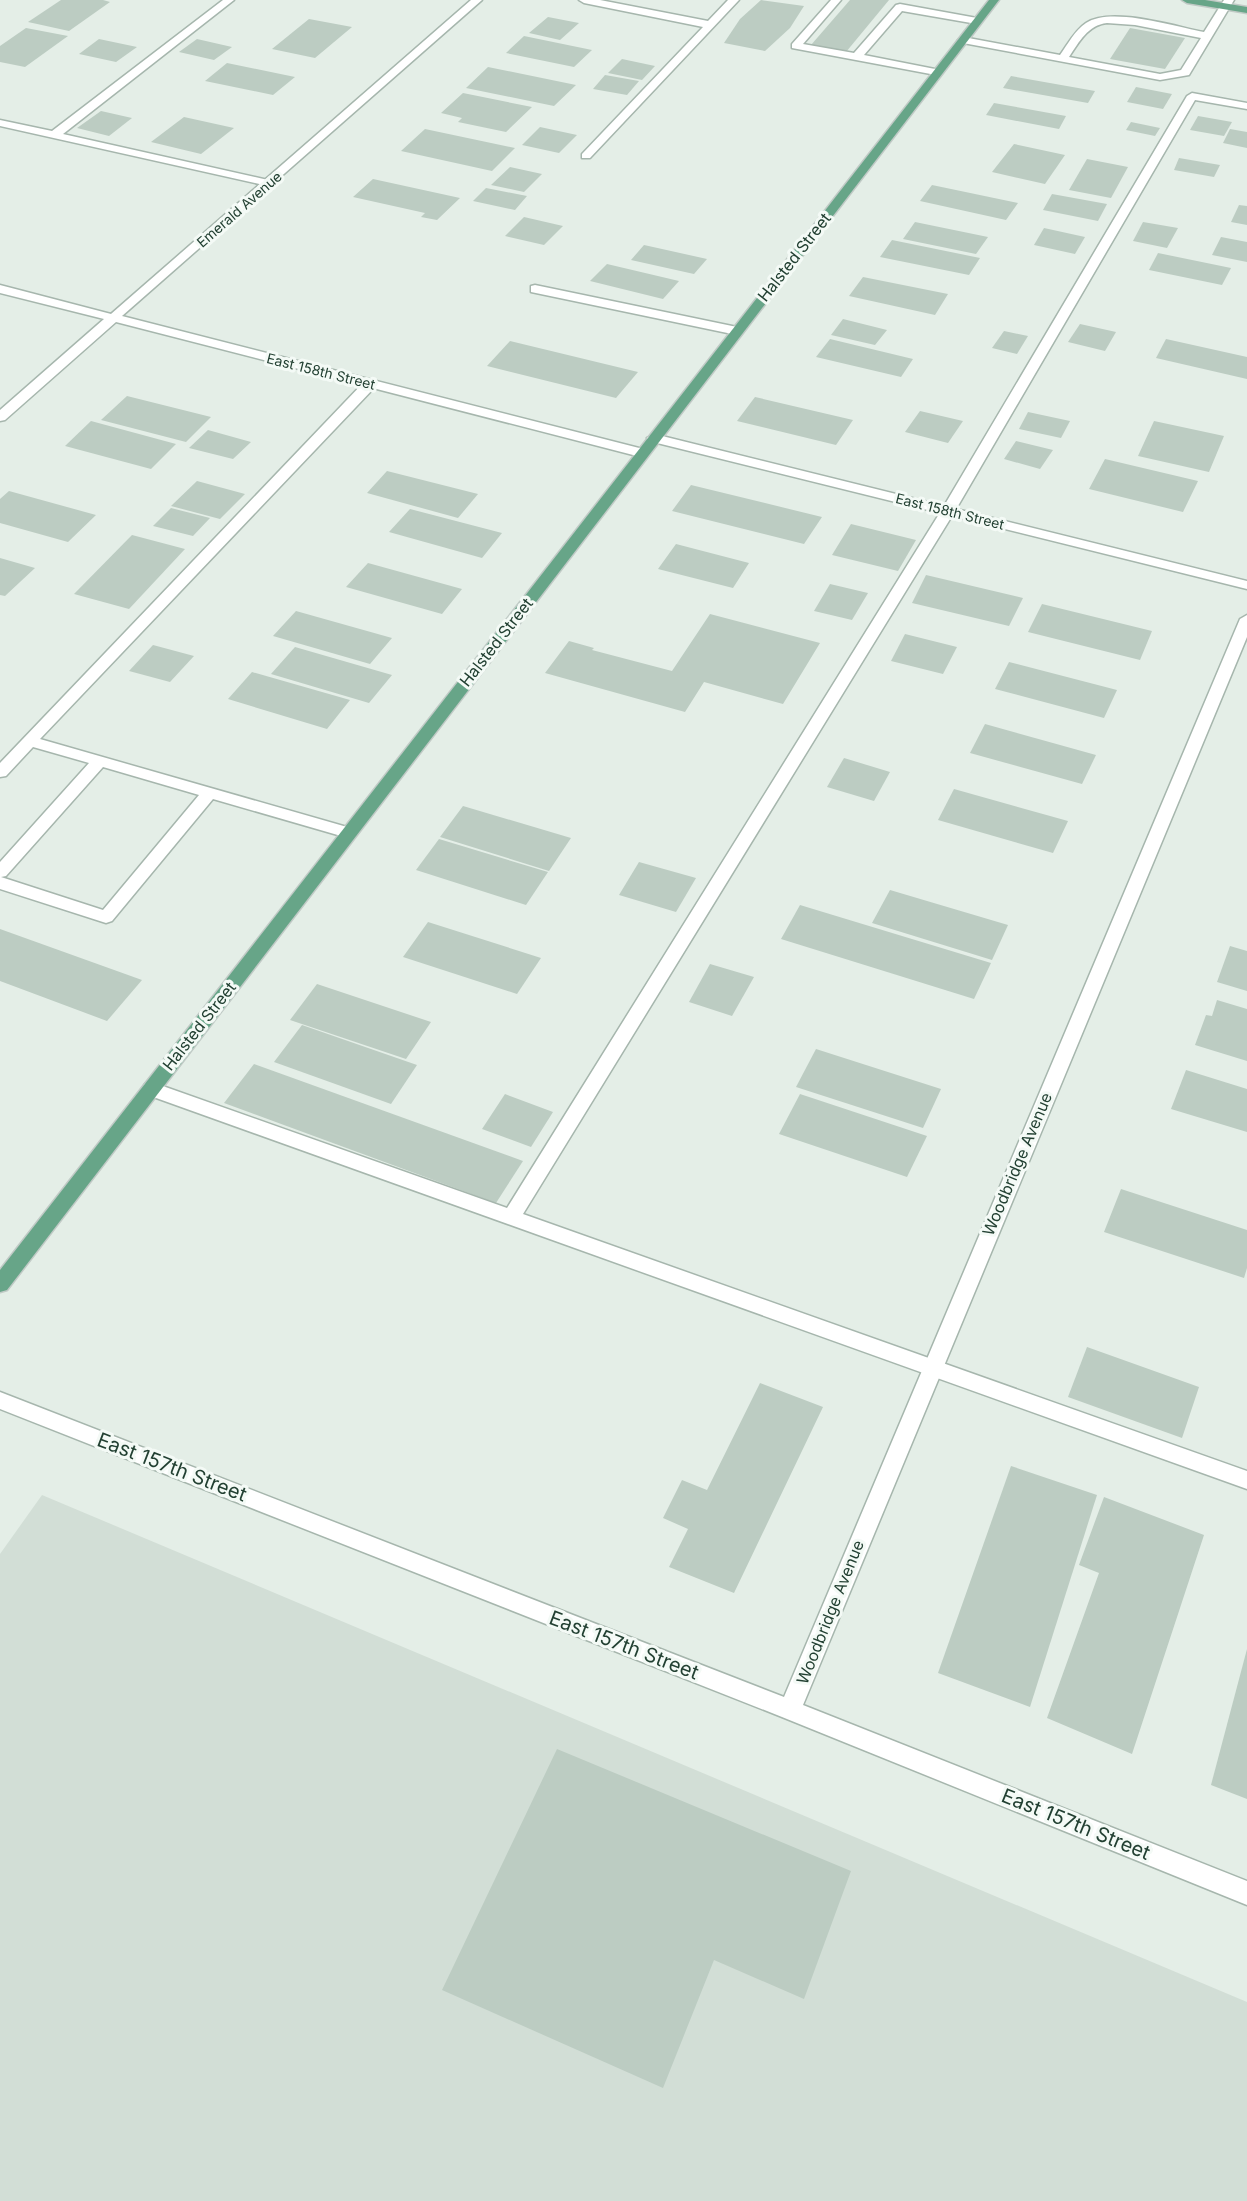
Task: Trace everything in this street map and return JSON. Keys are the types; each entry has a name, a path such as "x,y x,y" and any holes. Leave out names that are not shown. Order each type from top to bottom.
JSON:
{"main road":[{"name":"Halsted Street","path":"0,1284 994,0"},
{"path":"1187,0 1227,3 1247,10"}],"street":[{"path":"53,136 229,0"},
{"name":"Emerald Avenue","path":"0,417 477,0"},
{"path":"584,0 711,25"},
{"path":"586,156 734,0"},
{"path":"888,1 900,7 977,21"},
{"path":"841,12 833,3 812,35 796,46 936,72"},
{"path":"963,40 1160,77 1185,73 1227,3"},
{"path":"856,57 862,43 879,31 900,7"},
{"path":"879,12 891,18"},
{"path":"1063,58 1082,32 1097,21 1121,21 1207,36"},
{"path":"867,25 879,31"},
{"path":"843,51 856,57"},
{"path":"511,1217 948,511 1192,96 1247,106"},
{"path":"0,123 268,183"},
{"path":"535,289 737,331"},
{"name":"East 158th Street","path":"0,290 642,453"},
{"path":"0,772 370,384"},
{"name":"East 158th Street","path":"654,438 1247,585"},
{"name":"Woodbridge Avenue","path":"790,1710 1247,618"},
{"path":"30,741 348,833"},
{"path":"0,872 100,761"},
{"path":"0,883 106,918 210,793"},
{"path":"151,1089 1247,1480"},
{"name":"East 157th Street","path":"0,1400 790,1710 1247,1893"}],"shaded area":[{"path":"42,1495 1247,2002 1247,2201 0,2201 0,1554"}],"building":[{"path":"61,0 110,2 69,31 28,22"},
{"path":"761,0 804,6 790,28 765,51 724,43 740,19"},
{"path":"850,0 889,0 846,52 811,45"},
{"path":"548,17 579,23 560,40 529,33"},
{"path":"309,19 352,27 315,58 272,49"},
{"path":"26,28 68,36 25,67 0,62 0,46"},
{"path":"1130,28 1185,38 1165,69 1110,59"},
{"path":"524,36 592,50 574,67 506,53"},
{"path":"99,39 137,47 116,62 79,54"},
{"path":"197,39 232,47 214,60 179,52"},
{"path":"622,59 655,66 642,80 608,73"},
{"path":"227,63 295,77 273,95 205,81"},
{"path":"488,67 576,85 554,106 466,88"},
{"path":"605,75 639,81 627,95 593,89"},
{"path":"1011,76 1095,91 1088,103 1003,88"},
{"path":"1136,87 1172,94 1163,109 1127,102"},
{"path":"463,93 532,107 506,132 458,122 462,118 441,113"},
{"path":"994,103 1066,116 1059,129 986,115"},
{"path":"101,111 132,118 109,136 77,128"},
{"path":"1198,116 1232,122 1224,136 1190,130"},
{"path":"184,117 234,128 201,154 151,142"},
{"path":"1131,122 1160,128 1155,136 1126,130"},
{"path":"540,127 577,135 559,153 522,145"},
{"path":"425,129 515,148 492,171 401,151"},
{"path":"1230,129 1247,132 1247,148 1223,143"},
{"path":"1014,144 1065,155 1045,184 992,172"},
{"path":"1179,158 1220,165 1214,177 1174,170"},
{"path":"1087,159 1128,167 1111,198 1069,190"},
{"path":"510,167 542,174 524,192 491,185"},
{"path":"373,179 460,198 437,220 421,217 425,213 353,197"},
{"path":"932,185 1018,203 1006,220 920,201"},
{"path":"486,188 527,196 515,210 473,201"},
{"path":"1052,194 1107,204 1098,221 1043,210"},
{"path":"1239,205 1247,206 1247,225 1231,222"},
{"path":"524,217 563,226 544,245 505,236"},
{"path":"915,222 988,237 976,254 903,239"},
{"path":"1143,222 1178,228 1167,248 1133,241"},
{"path":"1044,228 1085,237 1075,254 1034,245"},
{"path":"1221,237 1247,242 1247,262 1212,255"},
{"path":"892,240 980,258 969,275 880,257"},
{"path":"644,245 707,259 694,274 631,260"},
{"path":"1158,253 1231,268 1222,285 1149,270"},
{"path":"607,264 679,281 663,299 590,281"},
{"path":"863,277 948,294 935,315 849,296"},
{"path":"843,319 887,330 875,345 831,335"},
{"path":"1080,324 1116,332 1105,351 1068,342"},
{"path":"1004,331 1028,336 1017,354 992,348"},
{"path":"830,339 913,359 901,377 816,357"},
{"path":"1166,339 1247,357 1247,379 1156,358"},
{"path":"510,341 638,372 616,398 487,366"},
{"path":"127,396 211,417 186,442 101,420"},
{"path":"755,397 853,420 836,445 737,421"},
{"path":"920,411 963,421 948,443 905,432"},
{"path":"1028,412 1070,421 1061,438 1019,429"},
{"path":"91,421 176,444 151,469 65,446"},
{"path":"1154,421 1224,436 1209,472 1138,456"},
{"path":"208,430 251,442 233,459 189,448"},
{"path":"1016,441 1053,450 1040,469 1004,459"},
{"path":"1105,459 1198,481 1183,512 1089,489"},
{"path":"387,471 478,494 458,518 367,493"},
{"path":"197,481 245,494 220,519 171,506"},
{"path":"691,485 822,517 804,544 672,511"},
{"path":"9,491 96,515 68,542 0,523 0,499"},
{"path":"171,508 210,518 193,536 153,526"},
{"path":"410,509 502,533 482,558 389,532"},
{"path":"851,524 916,540 898,571 832,555"},
{"path":"132,535 185,549 129,609 74,594"},
{"path":"676,544 749,563 733,588 658,569"},
{"path":"0,558 35,568 5,596 0,595"},
{"path":"368,563 462,589 442,614 346,587"},
{"path":"926,575 1023,598 1009,626 912,603"},
{"path":"830,584 868,593 852,620 814,611"},
{"path":"1042,604 1152,631 1140,660 1028,632"},
{"path":"296,611 392,638 370,664 273,636"},
{"path":"710,614 820,643 783,704 704,682 685,712 545,673 569,641 594,648 592,650 672,671"},
{"path":"905,634 957,647 943,674 891,661"},
{"path":"153,645 194,656 170,682 129,671"},
{"path":"295,647 392,675 369,703 271,674"},
{"path":"1009,662 1117,690 1104,718 995,689"},
{"path":"252,672 350,700 327,729 228,699"},
{"path":"985,724 1096,755 1082,784 970,753"},
{"path":"844,758 890,772 874,801 827,787"},
{"path":"954,789 1068,821 1053,853 938,820"},
{"path":"463,806 571,838 549,871 440,837"},
{"path":"439,839 548,872 526,905 416,870"},
{"path":"639,862 696,878 676,912 619,895"},
{"path":"890,890 1008,925 992,960 872,923"},
{"path":"800,905 991,963 974,999 781,939"},
{"path":"428,922 541,958 517,994 403,957"},
{"path":"0,929 142,980 107,1021 0,981"},
{"path":"1230,946 1247,951 1247,991 1217,982"},
{"path":"710,964 754,977 732,1016 689,1002"},
{"path":"317,984 431,1022 406,1059 290,1020"},
{"path":"1217,1000 1247,1009 1247,1061 1195,1045 1206,1015 1212,1016"},
{"path":"302,1025 417,1065 391,1104 274,1062"},
{"path":"816,1049 941,1089 923,1128 796,1087"},
{"path":"254,1064 523,1161 496,1203 224,1103"},
{"path":"1186,1070 1247,1089 1247,1132 1171,1109"},
{"path":"505,1094 553,1112 531,1147 482,1129"},
{"path":"800,1094 927,1136 907,1177 779,1134"},
{"path":"1121,1189 1247,1230 1247,1268 1244,1278 1104,1232"},
{"path":"1087,1347 1199,1387 1182,1438 1068,1397"},
{"path":"760,1383 823,1407 734,1593 669,1567 688,1529 663,1518 682,1480 707,1490"},
{"path":"1011,1466 1097,1495 1030,1707 938,1673"},
{"path":"1104,1497 1204,1535 1132,1754 1047,1718 1099,1573 1079,1565"},
{"path":"1247,1649 1247,1799 1211,1785"},
{"path":"557,1749 851,1871 804,1999 714,1960 663,2088 442,1990"}]}
